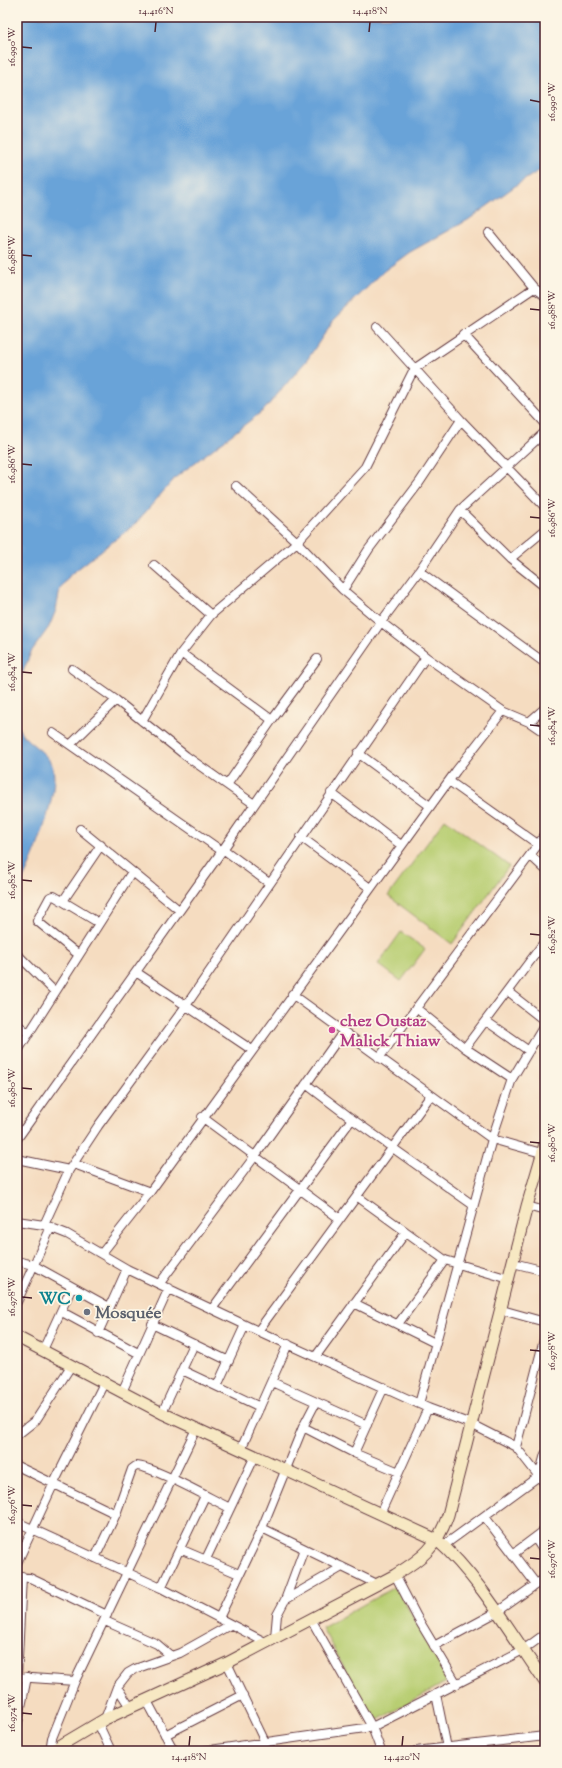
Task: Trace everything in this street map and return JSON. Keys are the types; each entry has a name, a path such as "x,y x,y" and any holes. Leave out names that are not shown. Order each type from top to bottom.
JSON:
{"main road":[{"path":"51,1751 101,1721 227,1663 395,1575 419,1560 440,1543 502,1310 527,1206 544,1151"},
{"path":"17,1337 196,1429 286,1469 440,1543 451,1553 497,1612 545,1682"}],"street":[{"path":"142,721 180,653 211,615 297,542 365,467 414,369 463,334 540,292 490,232"},
{"path":"377,328 460,420 545,507"},
{"path":"463,334 545,423"},
{"path":"343,590 369,549 419,483 460,420"},
{"path":"17,1139 223,850 381,622 419,571 460,510 545,432"},
{"path":"236,486 297,542 343,590 381,622 426,657 503,711 529,722 545,733"},
{"path":"460,510 510,559 545,587"},
{"path":"510,559 545,530"},
{"path":"154,565 211,615"},
{"path":"419,571 545,663"},
{"path":"180,653 272,720"},
{"path":"17,1302 71,1167 98,1126 185,1007 300,837 426,657"},
{"path":"227,785 317,659"},
{"path":"72,669 116,700 254,804"},
{"path":"70,745 116,700"},
{"path":"529,722 545,708"},
{"path":"102,1253 150,1192 202,1117 292,994 430,806 503,711"},
{"path":"53,733 269,883"},
{"path":"358,753 430,806"},
{"path":"449,781 539,845"},
{"path":"331,793 402,845"},
{"path":"80,829 102,845 132,872 179,910"},
{"path":"379,1058 531,856 545,835"},
{"path":"300,837 370,888"},
{"path":"62,901 102,845"},
{"path":"531,856 545,869"},
{"path":"17,1052 132,872"},
{"path":"78,956 36,921 52,895 99,923"},
{"path":"465,1048 545,941"},
{"path":"539,949 545,956"},
{"path":"20,958 55,992"},
{"path":"136,972 185,1007 252,1050"},
{"path":"508,992 545,1021"},
{"path":"292,994 492,1139 544,1151"},
{"path":"416,1008 465,1048 512,1079"},
{"path":"486,1021 529,1051"},
{"path":"17,1024 28,1034"},
{"path":"419,1404 434,1343 492,1139 512,1079 545,1024"},
{"path":"160,1284 255,1156 343,1032"},
{"path":"306,1084 352,1119 473,1205"},
{"path":"258,1331 340,1219 358,1197 431,1095"},
{"path":"202,1117 300,1191 340,1219"},
{"path":"212,1309 352,1119"},
{"path":"17,1159 71,1167 150,1192"},
{"path":"358,1197 445,1260 510,1279"},
{"path":"527,1206 545,1210"},
{"path":"17,1221 47,1226 67,1234 102,1253 127,1269 245,1325 428,1408 471,1424 516,1447 545,1484"},
{"path":"316,1356 406,1232"},
{"path":"398,1324 445,1260"},
{"path":"17,1261 33,1265 109,1307"},
{"path":"513,1263 545,1271"},
{"path":"98,1332 127,1269"},
{"path":"43,1350 62,1312 72,1287"},
{"path":"122,1392 138,1353 169,1288"},
{"path":"354,1303 434,1343"},
{"path":"502,1310 545,1322"},
{"path":"62,1312 138,1353"},
{"path":"152,1324 229,1361"},
{"path":"217,1386 245,1325"},
{"path":"516,1447 545,1336"},
{"path":"162,1412 194,1344"},
{"path":"241,1449 288,1344"},
{"path":"17,1435 36,1420 71,1366"},
{"path":"182,1370 260,1407"},
{"path":"272,1382 367,1425"},
{"path":"17,1562 54,1483 104,1383"},
{"path":"354,1453 384,1387"},
{"path":"219,1618 262,1528 303,1427 316,1402"},
{"path":"380,1514 428,1408"},
{"path":"303,1427 354,1453 399,1472"},
{"path":"51,1751 52,1738 76,1681 196,1429"},
{"path":"440,1543 485,1517 539,1476 545,1454"},
{"path":"206,1559 255,1456"},
{"path":"17,1466 116,1514"},
{"path":"95,1558 116,1514 134,1467 142,1467 230,1508"},
{"path":"161,1588 205,1496"},
{"path":"485,1517 536,1584"},
{"path":"17,1522 161,1588 265,1642"},
{"path":"262,1528 377,1584"},
{"path":"513,1554 545,1530"},
{"path":"534,1538 545,1553"},
{"path":"180,1549 239,1574"},
{"path":"275,1637 277,1615 285,1600 304,1549"},
{"path":"285,1600 342,1567"},
{"path":"395,1575 434,1646 457,1684"},
{"path":"76,1681 17,1677 19,1576 30,1578 157,1644 171,1656"},
{"path":"434,1646 497,1612 545,1578"},
{"path":"310,1619 372,1726 382,1751"},
{"path":"111,1751 101,1721 116,1687 122,1678 135,1669 180,1653 230,1625"},
{"path":"203,1751 372,1726 523,1650 545,1634"},
{"path":"227,1663 265,1742"},
{"path":"17,1727 27,1678"},
{"path":"116,1687 130,1707"},
{"path":"436,1694 446,1748"},
{"path":"165,1735 242,1695"},
{"path":"147,1701 174,1751"},
{"path":"416,1751 545,1736"}],"green space":[{"path":"445,819 509,866 452,944 388,896"},
{"path":"401,932 425,949 401,981 378,964"},
{"path":"396,1586 448,1681 374,1722 322,1628"}],"water":[{"path":"17,17 545,17 545,167 518,184 468,220 410,252 384,271 333,321 307,360 264,410 176,477 135,524 70,575 60,589 56,610 49,627 31,652 20,679 17,700"},
{"path":"17,719 19,730 23,736 49,760 52,765 54,776 53,792 44,828 30,865 17,890"}],"place":[{"name":"chez Oustaz Malick Thiaw","path":"332,1030"},
{"name":"WC","path":"79,1298"},
{"name":"Mosquée","path":"87,1312"}]}
